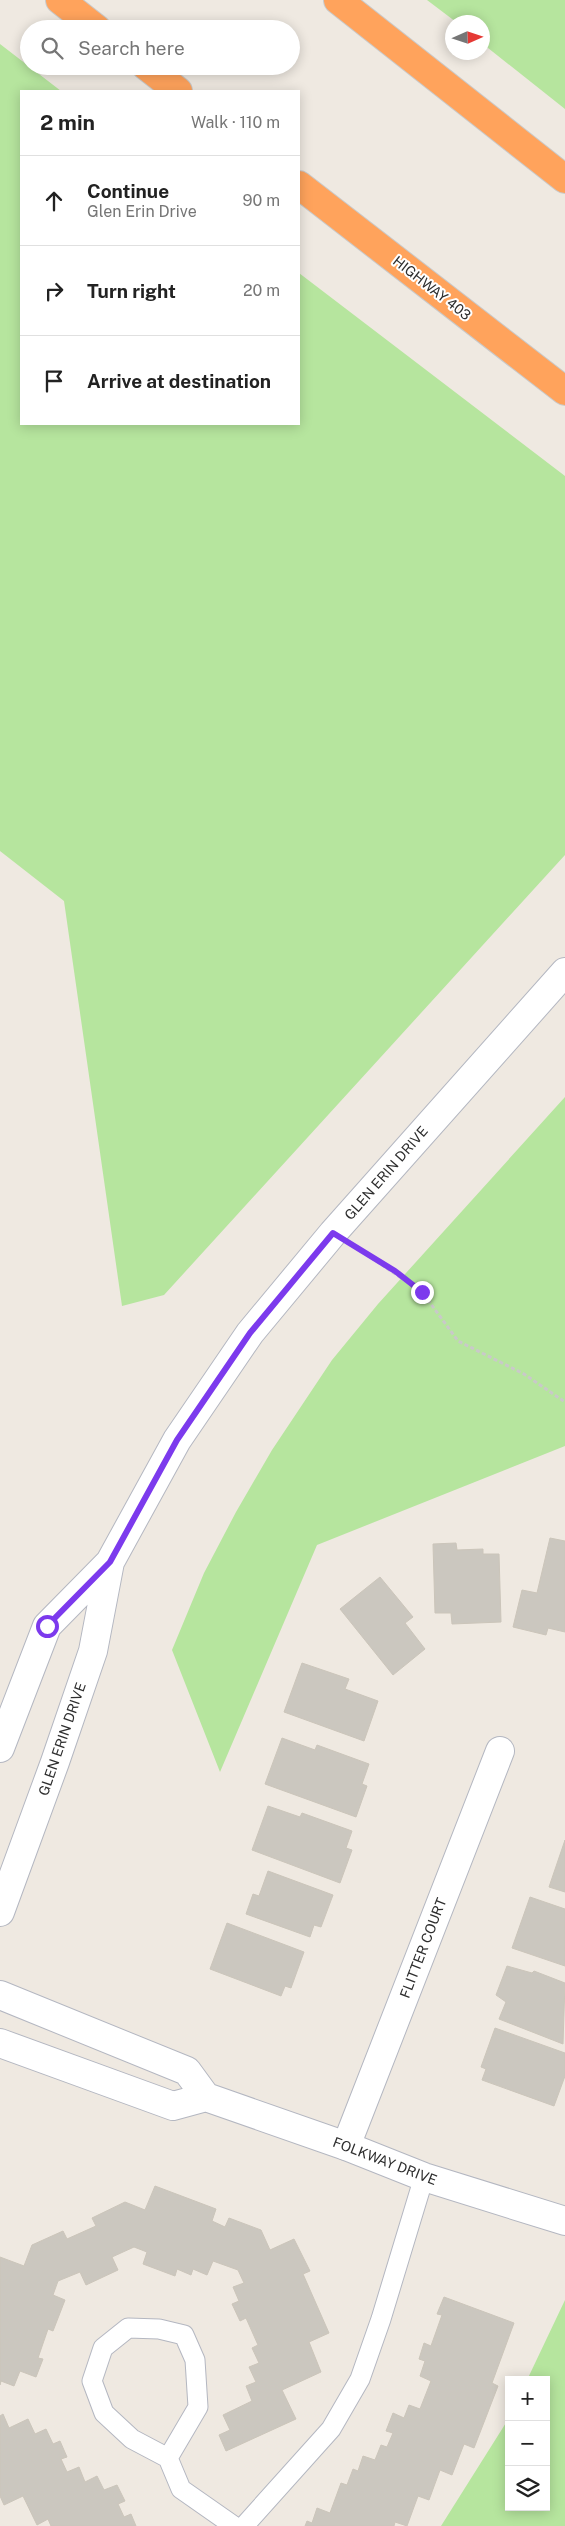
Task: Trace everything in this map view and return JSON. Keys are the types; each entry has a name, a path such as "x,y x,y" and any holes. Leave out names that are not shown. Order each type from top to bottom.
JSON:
{"highway":[{"path":"60,0 86,20"},
{"path":"343,3 565,178"},
{"path":"158,75 177,90"},
{"name":"HIGHWAY 403","path":"300,186 565,391"}],"street":[{"name":"GLEN ERIN DRIVE","path":"0,1748 47,1626 110,1562 177,1440 250,1333 333,1233 565,972"},
{"name":"GLEN ERIN DRIVE","path":"0,1912 93,1651 110,1562"},
{"name":"FLITTER COURT","path":"346,2146 500,1751"},
{"path":"0,1995 187,2071 206,2097 173,2106 0,2043"},
{"name":"FOLKWAY DRIVE","path":"206,2097 346,2146 424,2176 565,2220"}],"lane":[{"path":"244,2526 331,2429 360,2379 381,2320 424,2176"},
{"path":"168,2458 198,2407 195,2360 184,2335 159,2329 128,2328 102,2348 92,2381 104,2413 132,2439 168,2458 181,2488 234,2526"}],"path":[{"path":"333,1233 395,1271 422,1292 458,1341 524,1374 565,1402"}],"green space":[{"path":"427,0 565,0 565,109 490,50 490,15 447,15"},
{"path":"0,44 20,59 20,75 40,75 60,90 20,90 20,425 300,425 300,274 565,476 565,855 164,1295 122,1306 64,901 0,851"},
{"path":"565,1097 565,1446 317,1545 220,1772 172,1650 204,1573 236,1512 272,1450 332,1360 378,1304"},
{"path":"565,2300 565,2526 441,2526 505,2424 505,2511 550,2511 550,2376 529,2376"}],"building":[{"path":"550,1538 565,1541 565,1632 548,1628 546,1635 513,1627 522,1590 537,1593"},
{"path":"456,1543 457,1550 483,1549 483,1554 499,1554 501,1622 452,1624 451,1613 435,1613 433,1544"},
{"path":"380,1577 413,1617 405,1623 425,1649 393,1675 340,1609"},
{"path":"302,1663 349,1679 345,1689 378,1701 364,1741 284,1712"},
{"path":"282,1738 315,1750 317,1745 369,1764 362,1784 367,1786 356,1817 265,1784"},
{"path":"268,1806 300,1817 302,1813 352,1831 346,1848 352,1850 340,1883 252,1850"},
{"path":"565,1840 565,1892 549,1887"},
{"path":"268,1871 333,1895 321,1927 314,1925 310,1937 246,1914 253,1894 259,1896"},
{"path":"530,1897 565,1909 565,1966 512,1948"},
{"path":"227,1923 304,1952 291,1988 285,1986 281,1996 210,1969"},
{"path":"507,1966 532,1973 534,1971 565,1983 563,2044 499,2019 506,2002 496,1995"},
{"path":"495,2028 565,2053 565,2076 554,2106 482,2080 486,2069 481,2067"},
{"path":"155,2186 216,2209 212,2221 225,2227 229,2218 261,2230 270,2250 294,2239 310,2271 303,2274 329,2333 309,2342 321,2372 282,2390 296,2419 226,2451 219,2435 230,2430 223,2415 252,2401 246,2386 256,2382 249,2367 259,2363 252,2348 258,2345 246,2318 240,2321 232,2304 239,2301 233,2287 244,2283 238,2270 213,2261 207,2275 193,2269 191,2275 177,2269 175,2276 143,2264 147,2252 134,2247 112,2257 118,2270 86,2285 80,2272 58,2281 53,2295 65,2300 53,2331 48,2329 38,2358 43,2359 36,2377 20,2371 14,2386 1,2381 0,2385 0,2257 24,2266 32,2245 63,2231 67,2239 96,2226 92,2218 125,2202 145,2210"},
{"path":"444,2297 514,2323 492,2383 498,2386 474,2448 464,2444 452,2475 440,2470 429,2500 418,2496 407,2526 395,2522 394,2526 305,2526 307,2521 312,2523 317,2508 330,2513 341,2483 347,2485 353,2469 358,2471 363,2456 375,2460 381,2445 387,2447 393,2433 386,2431 393,2413 404,2418 409,2405 420,2409 431,2381 420,2376 425,2361 419,2359 424,2343 431,2346 442,2315 437,2314"},
{"path":"3,2414 9,2428 28,2419 35,2434 46,2429 53,2444 60,2441 67,2457 61,2459 67,2472 79,2467 85,2482 97,2476 104,2490 117,2485 125,2501 118,2504 124,2517 131,2514 136,2526 51,2526 48,2519 37,2525 23,2496 4,2505 0,2496 0,2416"}],"route":[{"path":"47,1626 110,1562 177,1440 250,1333 333,1233 395,1271 422,1292"}]}
